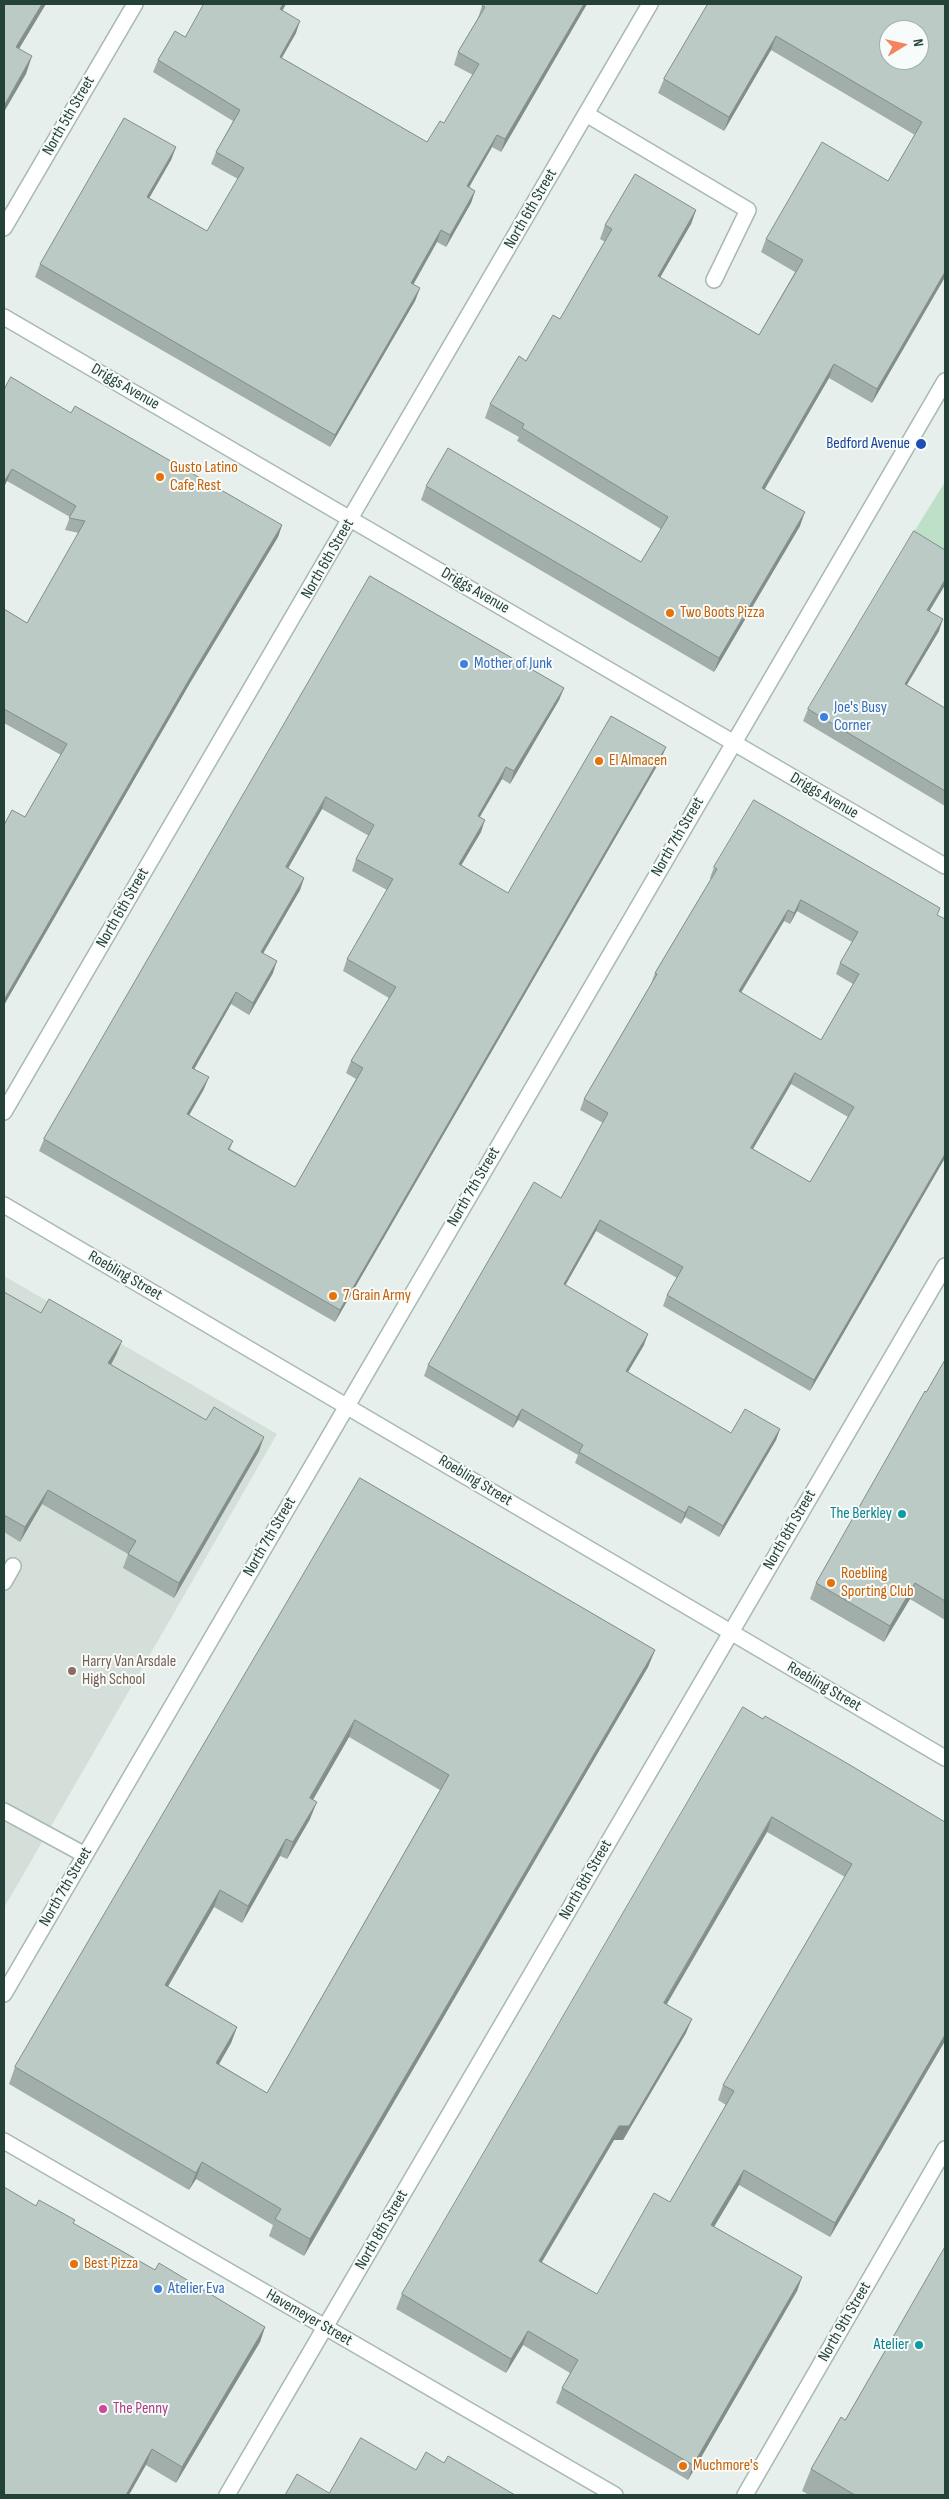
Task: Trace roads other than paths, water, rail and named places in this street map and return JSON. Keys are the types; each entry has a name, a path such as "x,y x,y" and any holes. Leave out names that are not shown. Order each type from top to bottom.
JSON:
{"street":[{"name":"North 5th Street","path":"4,228 135,4"},
{"name":"North 6th Street","path":"4,1112 650,4"},
{"path":"586,114 748,210 714,280"},
{"name":"Driggs Avenue","path":"4,317 945,866"},
{"name":"North 7th Street","path":"4,1994 945,381"},
{"name":"Roebling Street","path":"4,1204 945,1758"},
{"name":"North 8th Street","path":"228,2495 945,1266"},
{"path":"4,1582 13,1566"},
{"path":"4,1811 85,1855"},
{"name":"Havemeyer Street","path":"4,2141 615,2495"},
{"name":"North 9th Street","path":"745,2495 945,2149"}],"place":[{"name":"Bedford Avenue","path":"921,444"},
{"name":"Gusto Latino Cafe Rest","path":"160,477"},
{"name":"Two Boots Pizza","path":"670,613"},
{"name":"Mother of Junk","path":"464,664"},
{"name":"Joe's Busy Corner","path":"824,717"},
{"name":"El Almacen","path":"599,761"},
{"name":"7 Grain Army","path":"333,1296"},
{"name":"The Berkley","path":"902,1514"},
{"name":"Roebling Sporting Club","path":"831,1583"},
{"name":"Harry Van Arsdale High School","path":"72,1671"},
{"name":"Best Pizza","path":"74,2264"},
{"name":"Atelier Eva","path":"158,2289"},
{"name":"Atelier","path":"919,2345"},
{"name":"The Penny","path":"103,2409"},
{"name":"Muchmore's","path":"683,2466"}]}
